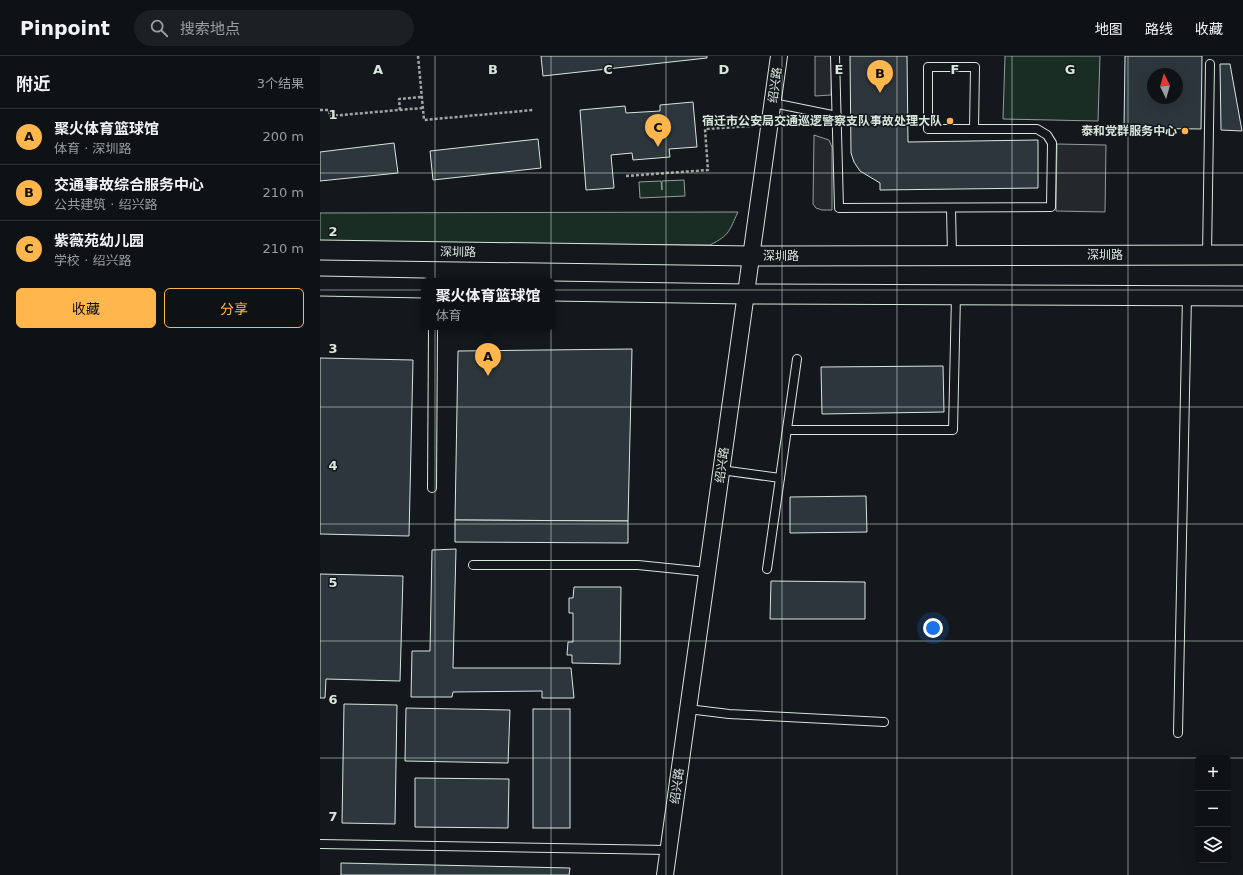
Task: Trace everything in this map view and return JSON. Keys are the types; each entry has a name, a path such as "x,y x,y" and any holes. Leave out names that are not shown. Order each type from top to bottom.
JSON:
{"street":[{"name":"绍兴路","path":"665,875 779,56"},
{"name":"深圳路","path":"320,250 751,256 1243,255"},
{"path":"320,286 421,288"},
{"path":"555,291 746,294 1243,296"}],"lane":[{"path":"836,56 839,208 1051,207 1052,143 1047,135 1037,129 974,129 928,129 928,67 975,67 974,129"},
{"path":"1207,255 1210,64"},
{"path":"773,103 837,116"},
{"path":"951,208 952,255"},
{"path":"787,430 953,430 956,295"},
{"path":"1178,732 1187,296"},
{"path":"432,488 433,330"},
{"path":"768,569 797,359"},
{"path":"721,470 780,478"},
{"path":"473,565 638,565 707,572"},
{"path":"688,709 729,714 884,722"},
{"path":"320,844 668,850"}],"path":[{"path":"418,56 424,120 533,110"},
{"path":"400,110 399,99 421,97"},
{"path":"320,110 329,110 330,116 422,108"},
{"path":"626,176 708,170 705,129 769,125"}],"green space":[{"path":"1005,56 1100,56 1098,121 1003,119"},
{"path":"684,180 685,196 640,198 639,182 661,181 662,190 662,181"},
{"path":"738,212 728,232 722,238 710,245 320,242 320,213"}],"shaded area":[{"path":"815,56 832,56 831,95 815,96"},
{"path":"814,135 829,140 832,147 832,210 822,210 816,208 813,204"},
{"path":"1057,144 1106,145 1105,212 1056,211"}],"building":[{"path":"541,56 707,56 707,58 543,76"},
{"path":"850,56 907,56 908,142 1038,140 1038,188 880,190 880,183 860,171 854,162 851,153"},
{"path":"1125,56 1202,56 1201,129 1124,128"},
{"path":"1220,64 1230,64 1242,131 1221,130"},
{"path":"693,102 697,147 669,149 670,157 633,160 632,153 611,155 614,188 586,190 580,110 625,106 626,113 660,111 660,105"},
{"path":"538,139 541,168 433,180 430,151"},
{"path":"394,143 398,173 320,181 320,152"},
{"path":"632,349 628,521 455,520 458,351"},
{"path":"320,358 413,360 409,536 320,534"},
{"path":"943,366 944,412 822,414 821,367"},
{"path":"866,496 867,532 790,533 790,497"},
{"path":"455,520 628,521 628,543 455,542"},
{"path":"456,549 453,668 571,668 574,698 542,698 542,691 453,692 452,697 411,697 412,651 430,651 432,550"},
{"path":"320,574 403,576 400,681 326,679 325,698 320,698"},
{"path":"771,581 865,582 865,619 770,619"},
{"path":"574,587 621,587 620,664 572,663 572,655 567,655 568,642 573,642 573,613 569,613 569,598 573,598"},
{"path":"344,704 397,705 395,824 342,823"},
{"path":"406,708 510,710 508,763 405,761"},
{"path":"533,709 570,709 570,828 533,828"},
{"path":"415,778 509,779 508,828 415,827"},
{"path":"341,863 570,868 569,875 341,875"}],"place":[{"name":"交通事故综合服务中心","path":"880,93"},
{"name":"宿迁市公安局交通巡逻警察支队事故处理大队","path":"950,121"},
{"name":"泰和党群服务中心","path":"1185,131"},
{"name":"紫薇苑幼儿园","path":"658,147"},
{"name":"聚火体育篮球馆","path":"488,376"}]}
